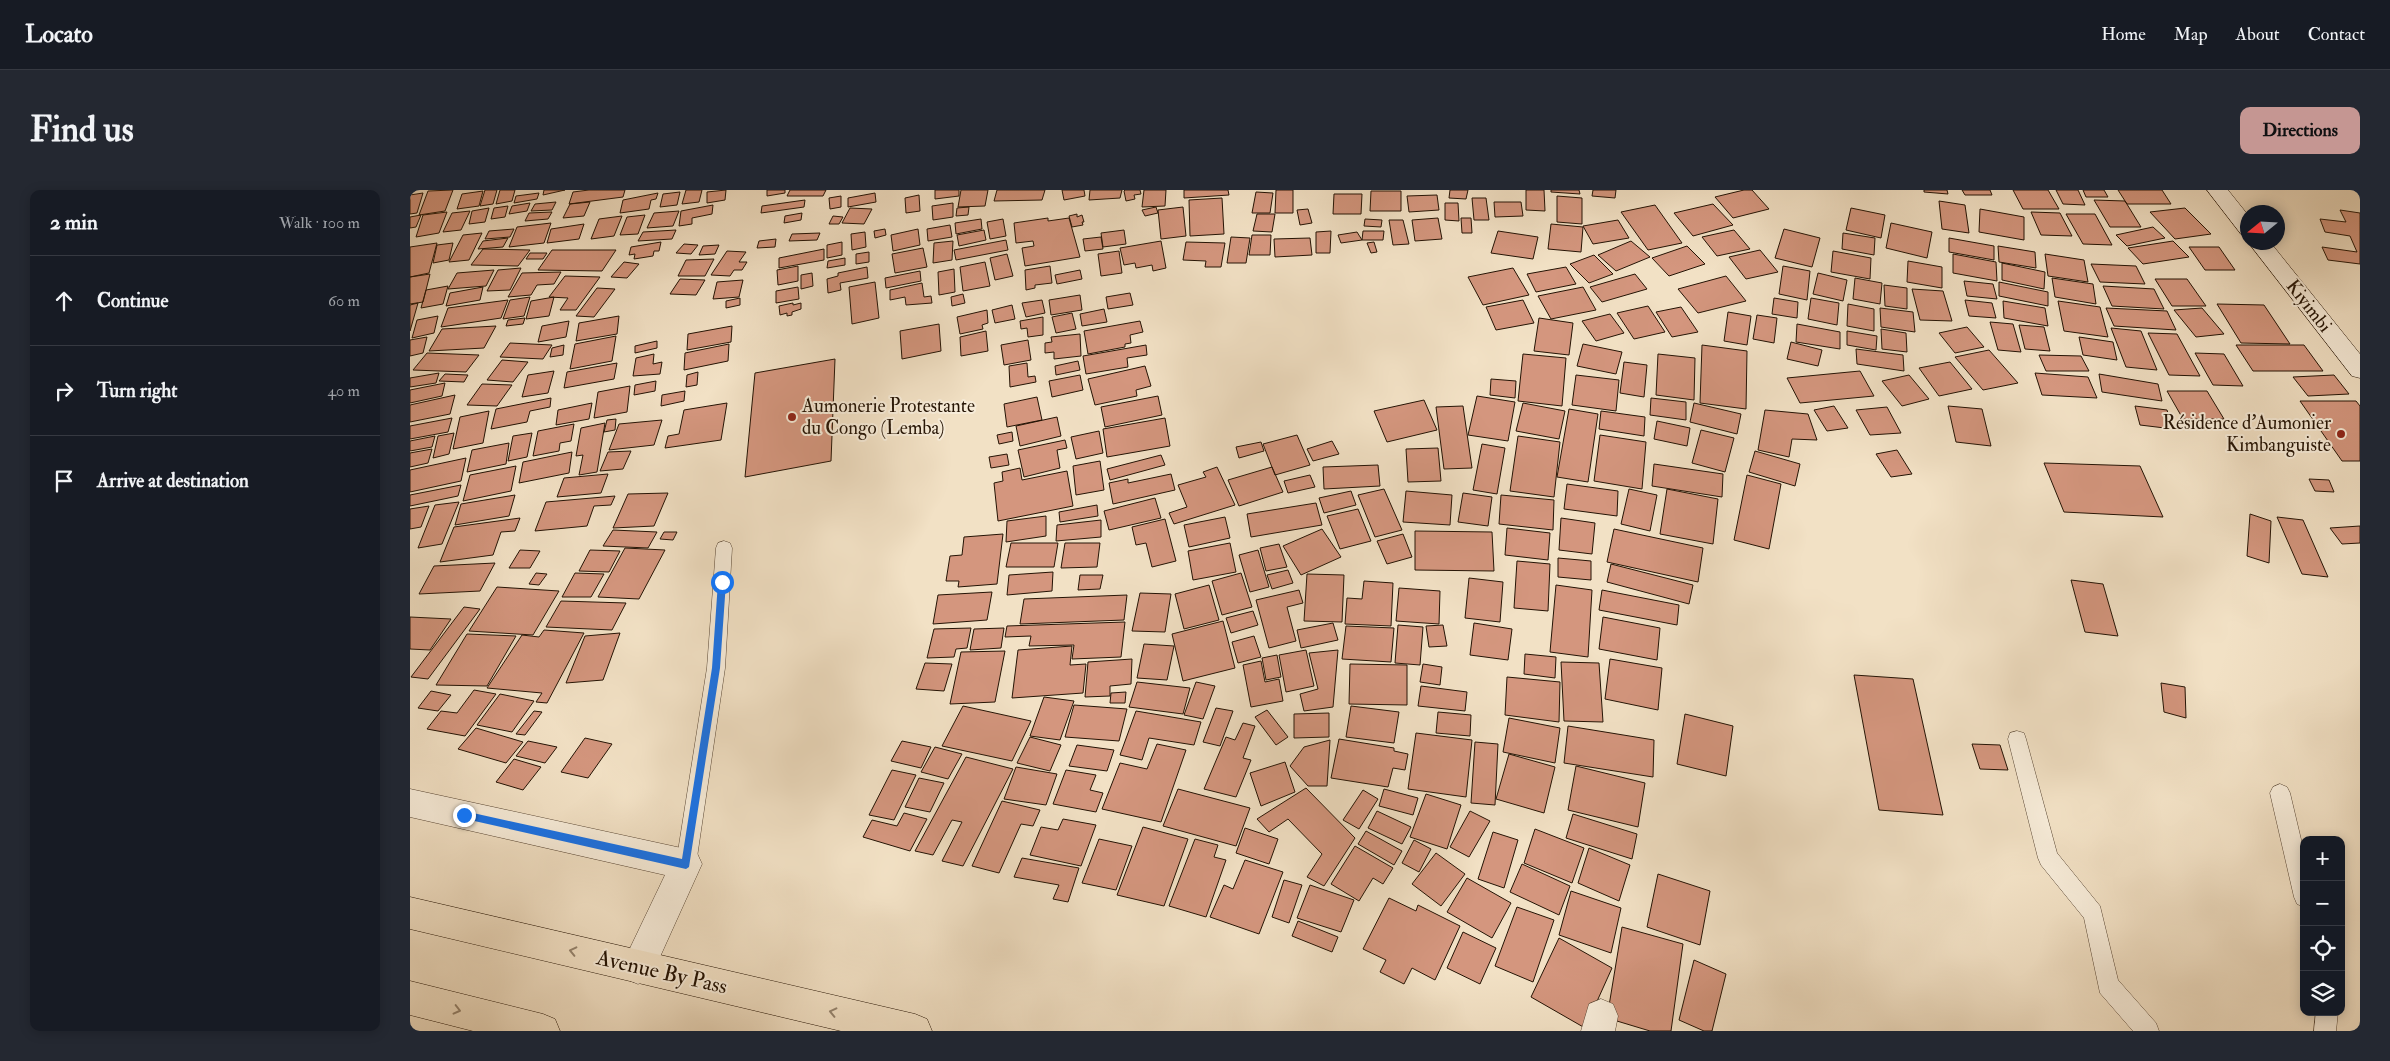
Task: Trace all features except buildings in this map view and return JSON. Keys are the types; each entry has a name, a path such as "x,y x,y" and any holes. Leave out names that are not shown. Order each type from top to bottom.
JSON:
{"highway":[{"name":"Avenue By Pass","path":"410,913 915,1031"},
{"path":"410,998 544,1031"}],"street":[{"path":"2217,190 2240,219"},
{"name":"Kiyimbi","path":"2264,250 2360,370"},
{"path":"410,803 686,864 638,967"}],"lane":[{"path":"686,864 716,668 724,548"},
{"path":"2017,739 2048,858 2093,913 2108,985 2148,1031"},
{"path":"2280,793 2300,881"},
{"path":"2325,1031 2327,1016"}],"place":[{"name":"Aumonerie Protestante du Congo (Lemba)","path":"792,417"},
{"name":"Résidence d'Aumonier Kimbanguiste","path":"2341,434"}],"route":[{"path":"464,815 686,864 716,668 722,582"}]}
